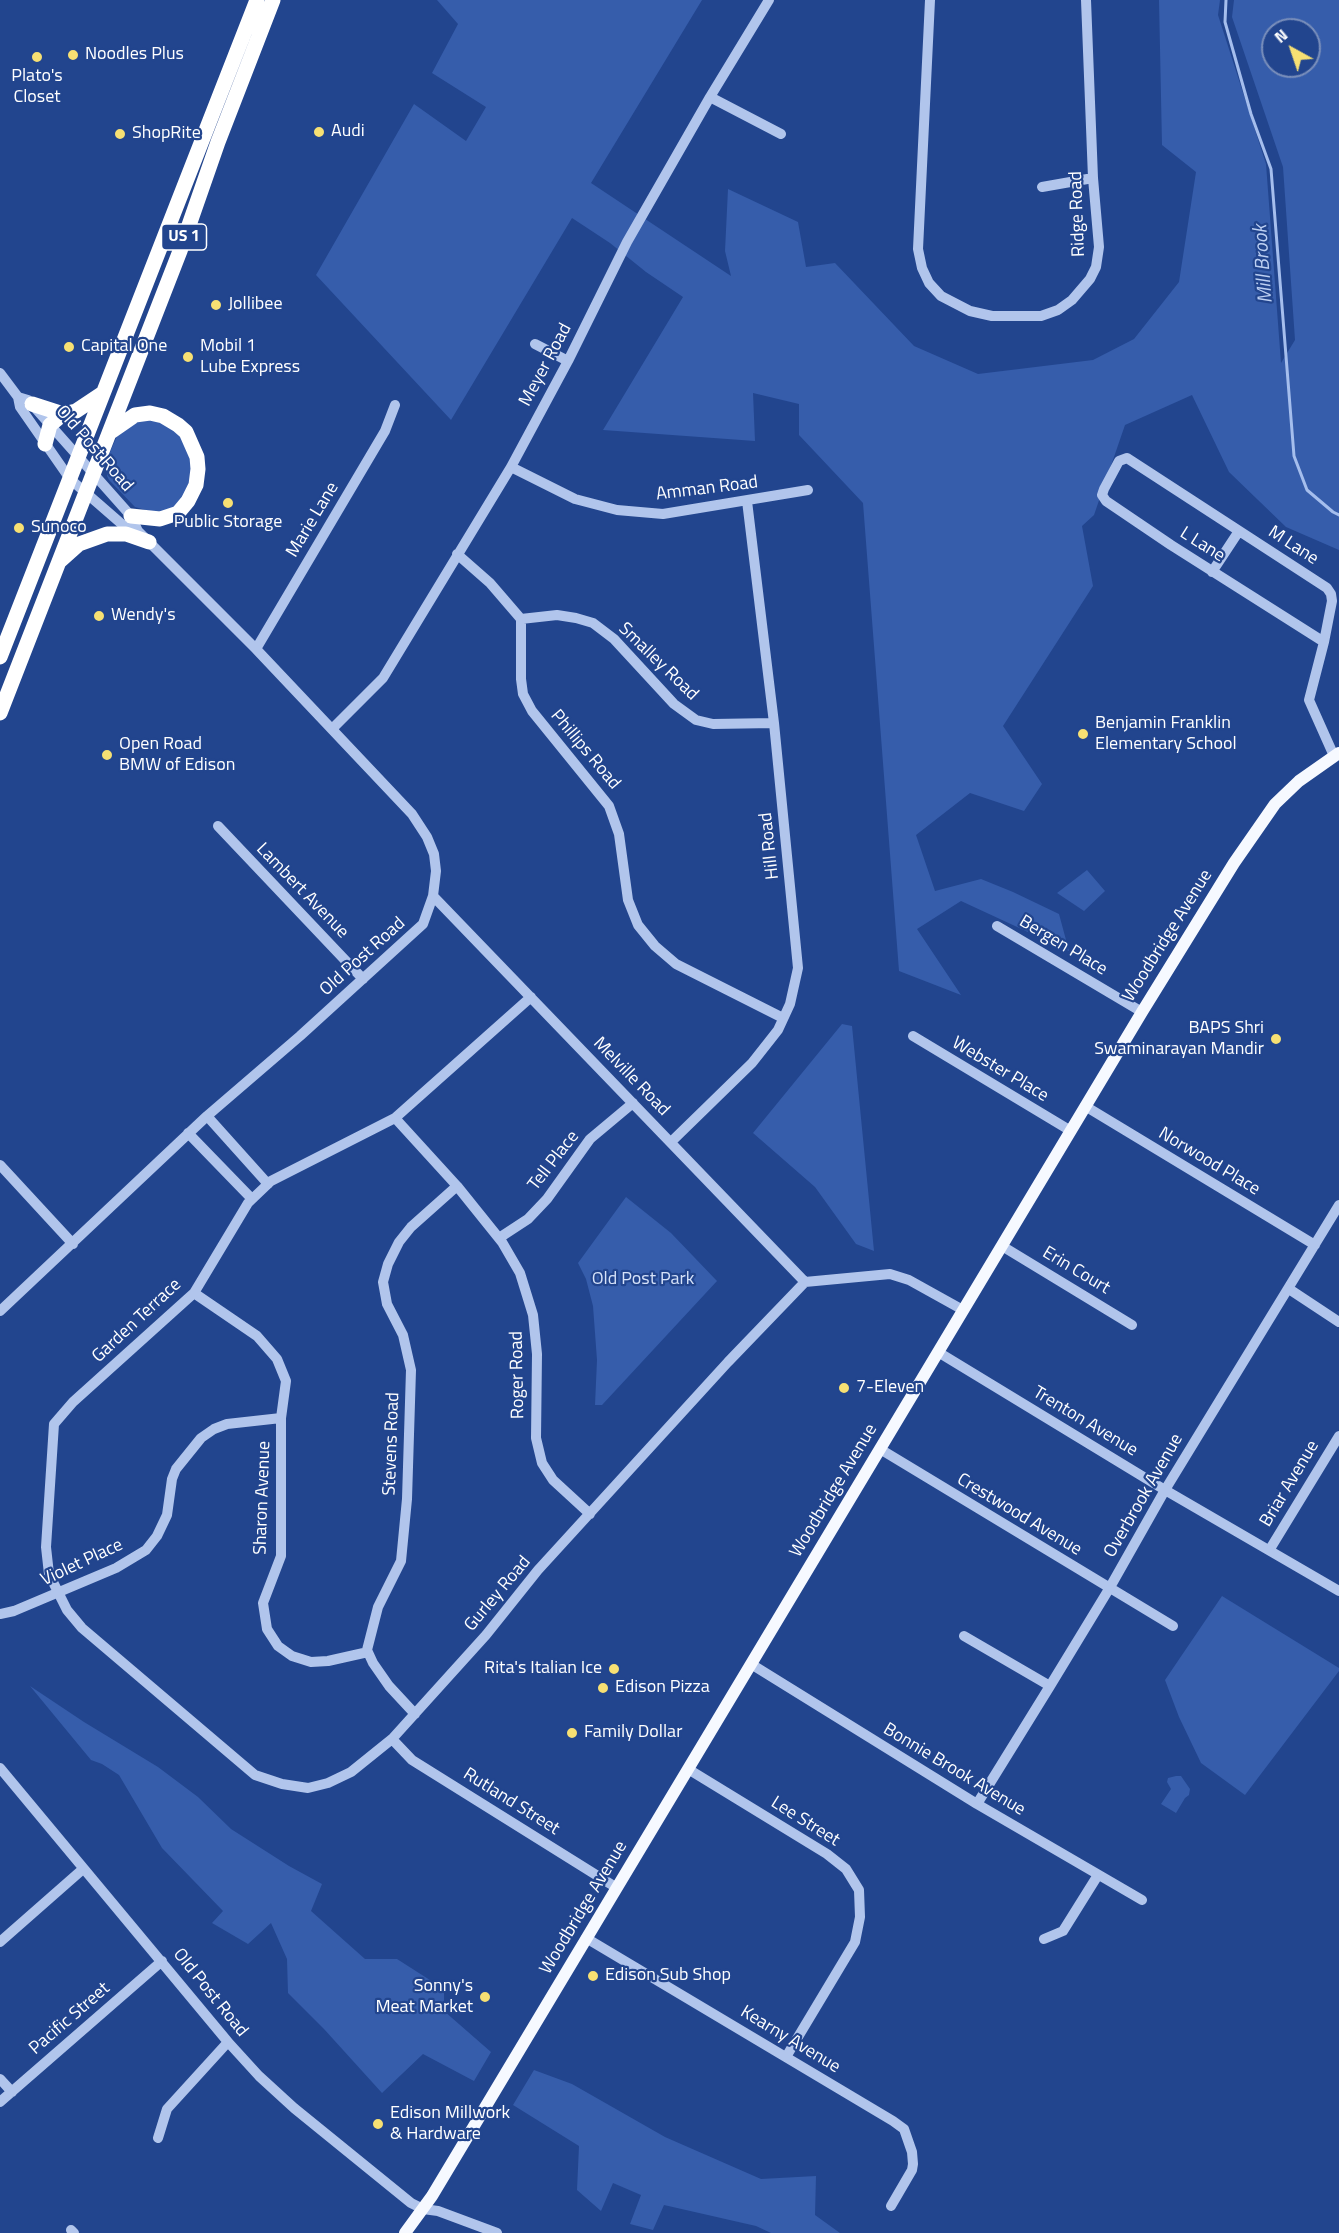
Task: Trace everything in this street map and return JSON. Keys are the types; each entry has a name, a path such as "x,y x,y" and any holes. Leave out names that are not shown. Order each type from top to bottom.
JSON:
{"highway":[{"name":"US 1","path":"0,657 257,0"},
{"name":"US 1","path":"0,713 180,251 218,142 273,0"},
{"path":"45,444 50,425 63,414 76,411 103,393"},
{"path":"25,401 63,414"},
{"path":"107,435 126,419 135,415 156,414 178,425 186,432 197,457 196,485 188,501 178,513 160,519 131,516"},
{"path":"56,566 79,544 98,536 126,534 149,542"}],"main road":[{"name":"Woodbridge Avenue","path":"405,2233 423,2209 1234,862 1275,804 1299,781 1337,755"}],"street":[{"name":"Meyer Road","path":"332,729 383,678 511,467 568,361 627,242 769,0"},
{"name":"Ridge Road","path":"930,0 918,249 922,268 929,283 941,296 970,311 992,316 1041,316 1058,310 1072,300 1090,279 1096,267 1099,247 1093,178 1086,0"},
{"path":"710,97 780,134"},
{"path":"1042,187 1093,178"},
{"path":"535,344 568,361"},
{"name":"Old Post Road","path":"0,373 3,385 25,401 50,425 131,516 138,531 256,649 412,814 427,837 434,854 436,871 433,896 423,924 300,1036 188,1133 0,1311"},
{"name":"Old Post Road","path":"25,401 20,407 70,479 124,526 138,531"},
{"name":"Marie Lane","path":"256,649 385,431 395,405"},
{"name":"M Lane","path":"1122,458 1126,458 1327,588 1332,601 1309,700 1337,755"},
{"name":"L Lane","path":"1122,458 1104,489 1102,495 1106,501 1212,572 1324,642"},
{"name":"Amman Road","path":"511,467 575,499 617,510 663,514 808,490"},
{"name":"Hill Road","path":"671,1143 752,1063 778,1029 790,1004 798,968 774,723 747,501"},
{"path":"1212,572 1239,531"},
{"path":"457,554 490,583 521,619"},
{"name":"Smalley Road","path":"521,619 557,615 593,623 614,639 674,704 696,720 713,724 774,723"},
{"name":"Phillips Road","path":"521,619 520,680 523,694 532,711 609,806 619,834 628,900 638,925 655,946 676,964 783,1018"},
{"name":"Lambert Avenue","path":"218,826 363,978"},
{"name":"Melville Road","path":"433,896 805,1282"},
{"name":"Bergen Place","path":"997,926 1142,1012"},
{"name":"Garden Terrace","path":"57,1593 49,1574 46,1547 54,1424 73,1402 194,1293 252,1199 268,1184 395,1118 531,997"},
{"name":"Webster Place","path":"913,1036 1071,1131"},
{"name":"Tell Place","path":"500,1238 528,1219 547,1199 590,1139 633,1103"},
{"name":"Norwood Place","path":"1085,1107 1315,1245"},
{"path":"207,1116 268,1184"},
{"name":"Roger Road","path":"395,1118 457,1186 500,1238 520,1273 533,1315 537,1354 536,1438 542,1463 553,1480 590,1514"},
{"path":"188,1133 252,1199"},
{"path":"0,1165 73,1244"},
{"name":"Stevens Road","path":"368,1652 378,1607 400,1562 407,1499 411,1370 403,1335 387,1304 383,1282 388,1264 399,1242 411,1227 457,1186"},
{"name":"Overbrook Avenue","path":"977,1804 1339,1205"},
{"name":"Erin Court","path":"1002,1246 1132,1325"},
{"path":"805,1282 890,1274 909,1280 963,1310"},
{"name":"Gurley Road","path":"57,1593 82,1628 255,1775 282,1784 308,1788 328,1783 351,1772 392,1739 486,1635 538,1570 728,1362 805,1282"},
{"path":"1289,1289 1339,1322"},
{"name":"Sharon Avenue","path":"194,1293 257,1336 277,1359 286,1381 282,1418 281,1556 263,1603 267,1629 278,1646 292,1656 311,1662 328,1661 368,1652"},
{"name":"Trenton Avenue","path":"938,1352 1165,1490 1339,1592"},
{"name":"Violet Place","path":"0,1614 116,1568 146,1551 157,1536 167,1515 172,1479 190,1449 208,1432 237,1422 282,1418"},
{"name":"Briar Avenue","path":"1269,1549 1339,1436"},
{"name":"Crestwood Avenue","path":"880,1449 1173,1626"},
{"path":"964,1636 1050,1686"},
{"path":"368,1652 389,1686 415,1714"},
{"name":"Bonnie Brook Avenue","path":"751,1664 977,1804 1142,1900"},
{"name":"Rutland Street","path":"392,1739 412,1760 617,1888"},
{"name":"Lee Street","path":"688,1769 826,1854 846,1869 859,1890 860,1917 855,1942 786,2057"},
{"name":"Old Post Road","path":"1,1771 228,2042 294,2109 400,2195 423,2209 438,2211 497,2233"},
{"path":"0,1942 83,1869"},
{"path":"1044,1939 1063,1931 1098,1875"},
{"name":"Kearny Avenue","path":"586,1938 904,2129 912,2151 912,2170 891,2206"},
{"name":"Pacific Street","path":"0,2102 162,1961"},
{"path":"158,2138 167,2109 228,2042"},
{"path":"0,2079 12,2092"}],"green space":[{"path":"437,0 702,0 591,183 731,276 725,251 728,189 798,222 806,267 835,263 914,346 978,374 1093,360 1134,339 1179,282 1196,172 1162,145 1159,0 1220,0 1218,15 1266,164 1281,363 1295,340 1283,167 1232,17 1234,0 1339,0 1339,550 1286,527 1229,472 1192,395 1125,425 1094,515 1082,526 1093,586 1003,726 1042,784 1024,811 970,793 916,835 935,891 981,879 1013,892 1059,914 1069,951 961,901 917,929 961,995 899,971 863,503 799,435 799,404 753,393 755,441 603,430 683,297 572,218 451,420 316,275 414,104 466,141 486,107 432,73 458,24"},
{"path":"145,419 168,424 184,440 192,464 189,486 183,497 173,508 160,514 135,507 109,480 108,471 106,473 107,459 117,436 125,427"},
{"path":"1087,870 1105,891 1084,911 1057,893"},
{"path":"842,1024 852,1026 874,1251 856,1244 815,1187 753,1133"},
{"name":"Old Post Park","path":"626,1197 671,1233 717,1281 602,1405 595,1405 597,1360 593,1306 586,1279 578,1263"},
{"path":"1222,1596 1339,1668 1245,1795 1201,1763 1179,1717 1165,1680"},
{"path":"30,1686 158,1767 198,1797 231,1829 322,1884 311,1911 365,1959 397,1959 444,1989 444,2011 491,2052 474,2081 423,2054 382,2093 288,1993 287,1959 271,1923 248,1944 212,1923 223,1911 162,1848 119,1775 91,1760"},
{"path":"1181,1776 1190,1789 1189,1795 1176,1813 1161,1804 1171,1789 1167,1782 1168,1778"},
{"path":"534,2070 572,2084 665,2137 761,2179 816,2176 815,2215 840,2233 771,2233 756,2226 664,2205 653,2230 630,2224 641,2195 613,2183 601,2211 577,2190 579,2146 513,2105"}],"waterway":[{"name":"Mill Brook","path":"1226,0 1225,22 1251,114 1271,169 1294,456 1307,490 1339,515"}],"place":[{"name":"Noodles Plus","path":"73,55"},
{"name":"Plato's Closet","path":"37,57"},
{"name":"Audi","path":"319,132"},
{"name":"ShopRite","path":"120,134"},
{"name":"Jollibee","path":"216,305"},
{"name":"Capital One","path":"69,347"},
{"name":"Mobil 1 Lube Express","path":"188,357"},
{"name":"Public Storage","path":"228,503"},
{"name":"Sunoco","path":"19,528"},
{"name":"Wendy's","path":"99,616"},
{"name":"Benjamin Franklin Elementary School","path":"1083,734"},
{"name":"Open Road BMW of Edison","path":"107,755"},
{"name":"BAPS Shri Swaminarayan Mandir","path":"1276,1039"},
{"name":"7-Eleven","path":"844,1388"},
{"name":"Rita's Italian Ice","path":"614,1669"},
{"name":"Edison Pizza","path":"603,1688"},
{"name":"Family Dollar","path":"572,1733"},
{"name":"Edison Sub Shop","path":"593,1976"},
{"name":"Sonny's Meat Market","path":"485,1997"},
{"name":"Edison Millwork & Hardware","path":"378,2124"}]}
